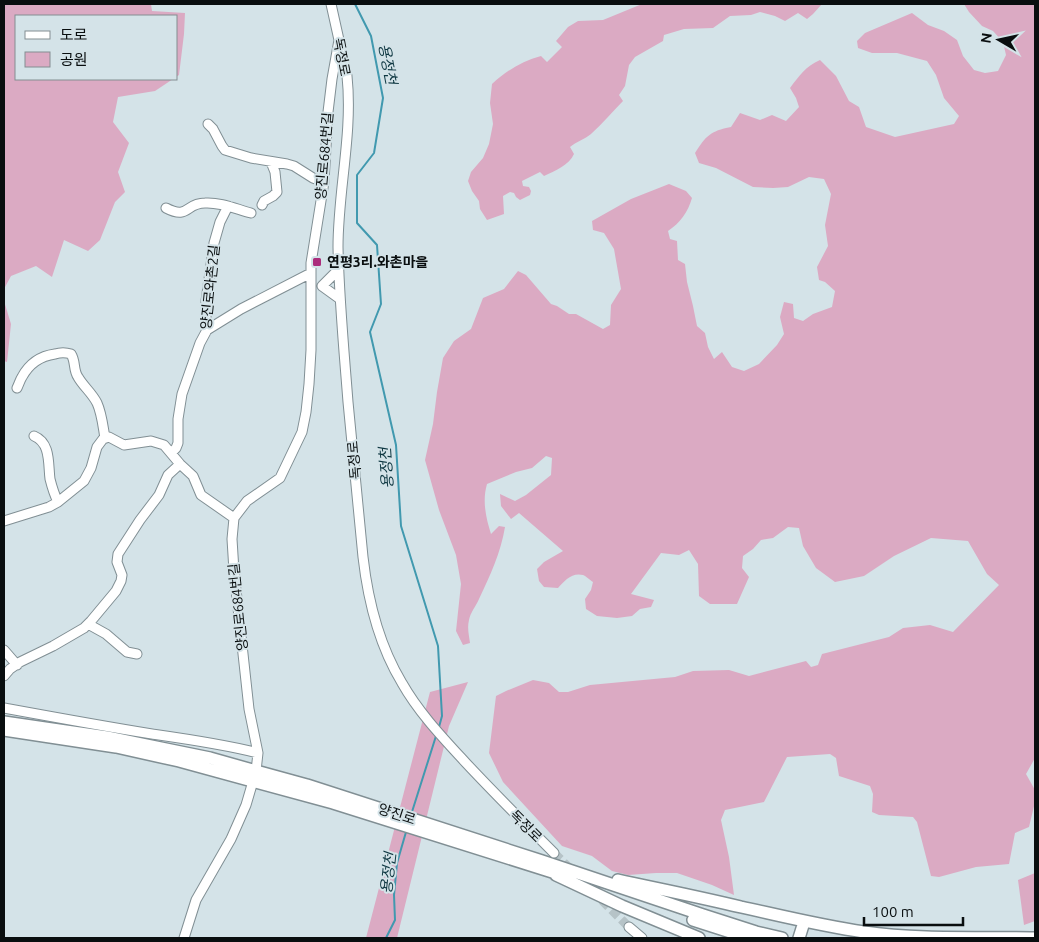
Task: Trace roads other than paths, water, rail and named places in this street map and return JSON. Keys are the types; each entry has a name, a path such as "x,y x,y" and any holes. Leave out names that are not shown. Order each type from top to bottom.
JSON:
{"main road":[{"name":"양진로","path":"4,722 107,737 210,758 254,776 333,803 380,813 433,830 548,871 749,938"},
{"name":"양진로","path":"4,730 116,747 254,776"},
{"name":"양진로","path":"433,830 542,861 703,915 756,932 782,938"},
{"path":"542,861 804,922 864,932 908,936 1035,938"},
{"path":"548,871 622,906 699,938"},
{"path":"799,938 804,922"}],"street":[{"name":"독정로","path":"331,4 339,40"},
{"name":"양진로684번길","path":"184,938 196,900 230,839 246,805 258,753 249,709 234,571 232,539 234,518 247,501 280,478 302,432 310,384 317,286 311,273 324,182 328,112 339,64 339,40"},
{"name":"독정로","path":"339,64 348,88 348,113 339,214 339,286 365,578 372,610 384,647 396,674 412,699 456,752 554,853"},
{"path":"208,124 225,150 243,156 294,166 313,178 324,182"},
{"path":"262,205 264,201 277,192 271,162"},
{"path":"166,208 178,213 184,212 191,206 202,203 214,203 251,213"},
{"name":"양진로와촌2길","path":"171,453 176,448 178,442 178,419 182,394 200,343 207,330 206,301 214,243 220,222 228,206"},
{"path":"317,286 339,269"},
{"path":"207,330 241,309 311,273"},
{"path":"317,286 339,286"},
{"path":"317,286 340,299"},
{"path":"17,388 24,373 36,360 63,352 71,354 78,378 97,402 105,438"},
{"path":"34,436 39,438 46,449 54,495 58,502"},
{"path":"4,521 49,507 58,502 84,481 91,468 97,447 102,439 110,437 124,445 151,441 164,445 193,476 201,495 234,518"},
{"path":"4,676 16,665 74,635 88,624 116,591 121,581 122,572 116,559 118,554 159,495 168,475 180,464"},
{"path":"88,624 106,634 127,652 136,654"},
{"path":"4,650 16,665"},
{"path":"4,708 152,734 189,738 258,753"},
{"path":"629,927 642,938"}],"waterway":[{"name":"용정천","path":"355,4 371,36 383,98 374,153 357,175 357,223 377,245 381,304 370,332 396,445 401,526 438,646 442,716 439,727"},
{"name":"용정천","path":"411,815 436,736"},
{"name":"용정천","path":"386,938 395,920 394,895 397,863 406,832"}],"tunnel":[{"path":"554,853 629,927"}],"place":[{"name":"연평3리.와촌마을","path":"317,262"}]}
